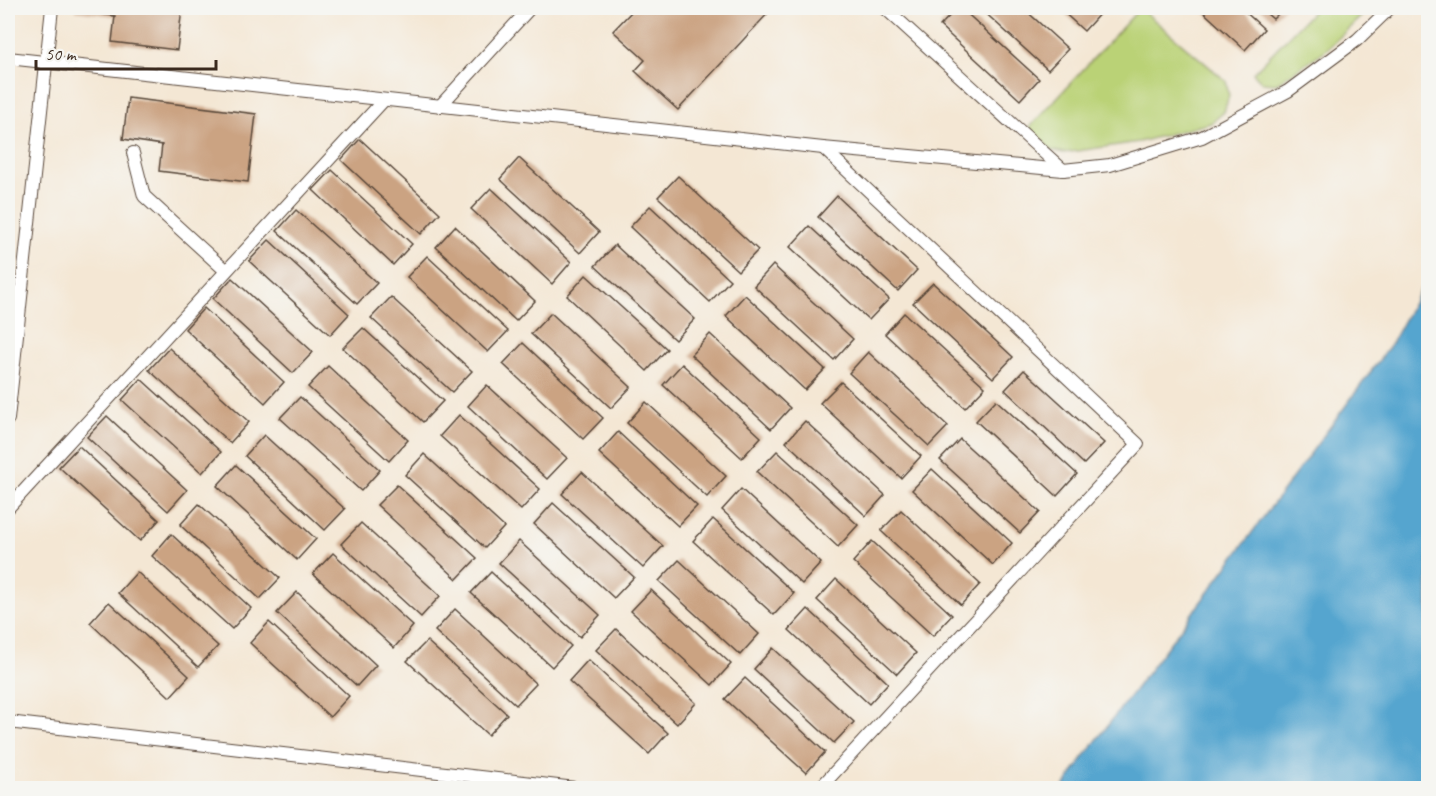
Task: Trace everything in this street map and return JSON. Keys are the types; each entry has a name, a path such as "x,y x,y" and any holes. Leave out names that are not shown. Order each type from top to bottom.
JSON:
{"lane":[{"path":"8,419 52,8"},
{"path":"440,106 530,8"},
{"path":"885,8 1064,170"},
{"path":"8,58 823,148 1064,170 1110,165 1202,136 1288,91 1357,40 1390,8"},
{"path":"8,508 384,100"},
{"path":"820,789 1138,444 823,148"},
{"path":"133,153 144,196 226,271"},
{"path":"8,722 575,789"}],"green space":[{"path":"1140,8 1226,81 1229,96 1224,112 1211,123 1139,142 1064,153 1051,150 1029,128"},
{"path":"1316,8 1370,8 1326,50 1275,84 1263,83 1253,73"}],"water":[{"path":"1428,276 1428,788 1063,788 1389,347"}],"building":[{"path":"76,8 182,8 177,50 112,42 115,16 75,11"},
{"path":"635,8 768,8 771,10 678,110 635,71 645,60 613,31"},
{"path":"957,8 961,8 1039,79 1020,100 940,26"},
{"path":"980,8 1023,8 1068,49 1048,70"},
{"path":"1059,8 1101,8 1103,10 1084,31"},
{"path":"1199,8 1241,8 1264,29 1245,50"},
{"path":"1260,8 1284,8 1273,19"},
{"path":"128,98 256,114 248,182 159,171 162,145 123,139"},
{"path":"360,139 440,213 421,234 341,160"},
{"path":"519,158 599,232 580,253 500,179"},
{"path":"332,170 412,244 393,265 313,190"},
{"path":"678,176 758,250 738,271 658,197"},
{"path":"491,188 571,262 552,284 471,209"},
{"path":"837,196 917,270 898,291 818,217"},
{"path":"650,206 730,280 710,302 630,227"},
{"path":"296,210 377,283 357,304 277,231"},
{"path":"455,226 535,301 516,321 436,247"},
{"path":"809,226 889,299 869,320 790,247"},
{"path":"269,240 349,314 330,335 249,261"},
{"path":"615,245 695,319 675,340 595,266"},
{"path":"427,256 508,331 488,352 407,277"},
{"path":"773,265 853,339 834,360 754,286"},
{"path":"586,275 667,349 647,371 567,296"},
{"path":"232,278 313,352 293,373 213,299"},
{"path":"933,283 1013,357 993,378 913,303"},
{"path":"745,295 825,369 805,390 726,316"},
{"path":"391,297 472,371 452,392 371,318"},
{"path":"204,308 284,382 265,403 185,329"},
{"path":"551,313 631,387 611,408 531,334"},
{"path":"904,313 985,387 965,408 885,334"},
{"path":"363,328 443,401 423,422 343,348"},
{"path":"710,334 790,408 771,429 691,355"},
{"path":"523,343 603,418 583,439 503,364"},
{"path":"169,348 249,422 230,443 149,370"},
{"path":"868,352 948,426 929,446 849,373"},
{"path":"682,364 761,437 742,458 663,385"},
{"path":"328,366 408,440 389,461 308,387"},
{"path":"1024,370 1104,443 1084,464 1005,390"},
{"path":"141,379 221,452 202,473 122,400"},
{"path":"841,382 921,456 901,478 820,403"},
{"path":"487,385 567,458 547,479 468,406"},
{"path":"300,397 380,470 361,491 280,418"},
{"path":"996,400 1077,474 1057,496 976,421"},
{"path":"646,402 726,476 707,497 627,423"},
{"path":"459,415 540,489 521,510 440,436"},
{"path":"107,416 187,490 168,511 87,437"},
{"path":"805,421 885,495 866,516 786,442"},
{"path":"618,432 697,506 678,526 599,453"},
{"path":"264,435 345,509 325,530 245,456"},
{"path":"960,439 1040,512 1020,533 940,460"},
{"path":"79,446 159,520 140,541 59,467"},
{"path":"777,451 858,525 838,547 757,472"},
{"path":"424,454 504,527 485,548 405,475"},
{"path":"236,465 316,539 297,560 217,486"},
{"path":"932,469 1012,543 993,565 912,490"},
{"path":"582,472 663,546 643,568 562,494"},
{"path":"397,485 477,558 457,579 377,505"},
{"path":"741,489 821,563 802,584 722,510"},
{"path":"553,503 634,577 614,598 534,524"},
{"path":"199,504 280,578 260,599 180,525"},
{"path":"901,510 980,584 961,605 881,531"},
{"path":"713,519 794,593 774,615 693,541"},
{"path":"361,523 440,596 421,617 341,544"},
{"path":"171,534 251,608 232,629 152,556"},
{"path":"519,541 600,615 580,637 499,563"},
{"path":"872,541 952,615 933,636 853,562"},
{"path":"333,553 413,626 394,648 313,574"},
{"path":"679,560 759,634 740,655 659,581"},
{"path":"137,572 218,646 198,667 118,593"},
{"path":"491,572 571,646 552,667 471,593"},
{"path":"836,579 916,653 897,674 817,600"},
{"path":"651,590 731,664 712,685 631,611"},
{"path":"297,592 376,665 357,686 277,613"},
{"path":"109,602 189,676 170,697 90,623"},
{"path":"455,609 536,684 516,705 435,631"},
{"path":"808,609 888,683 869,704 789,630"},
{"path":"269,622 349,696 330,717 250,643"},
{"path":"616,629 696,703 677,724 596,650"},
{"path":"427,641 507,714 488,735 407,661"},
{"path":"773,648 854,722 834,743 754,669"},
{"path":"588,660 668,733 649,754 569,681"},
{"path":"745,678 825,752 806,773 725,699"}]}
